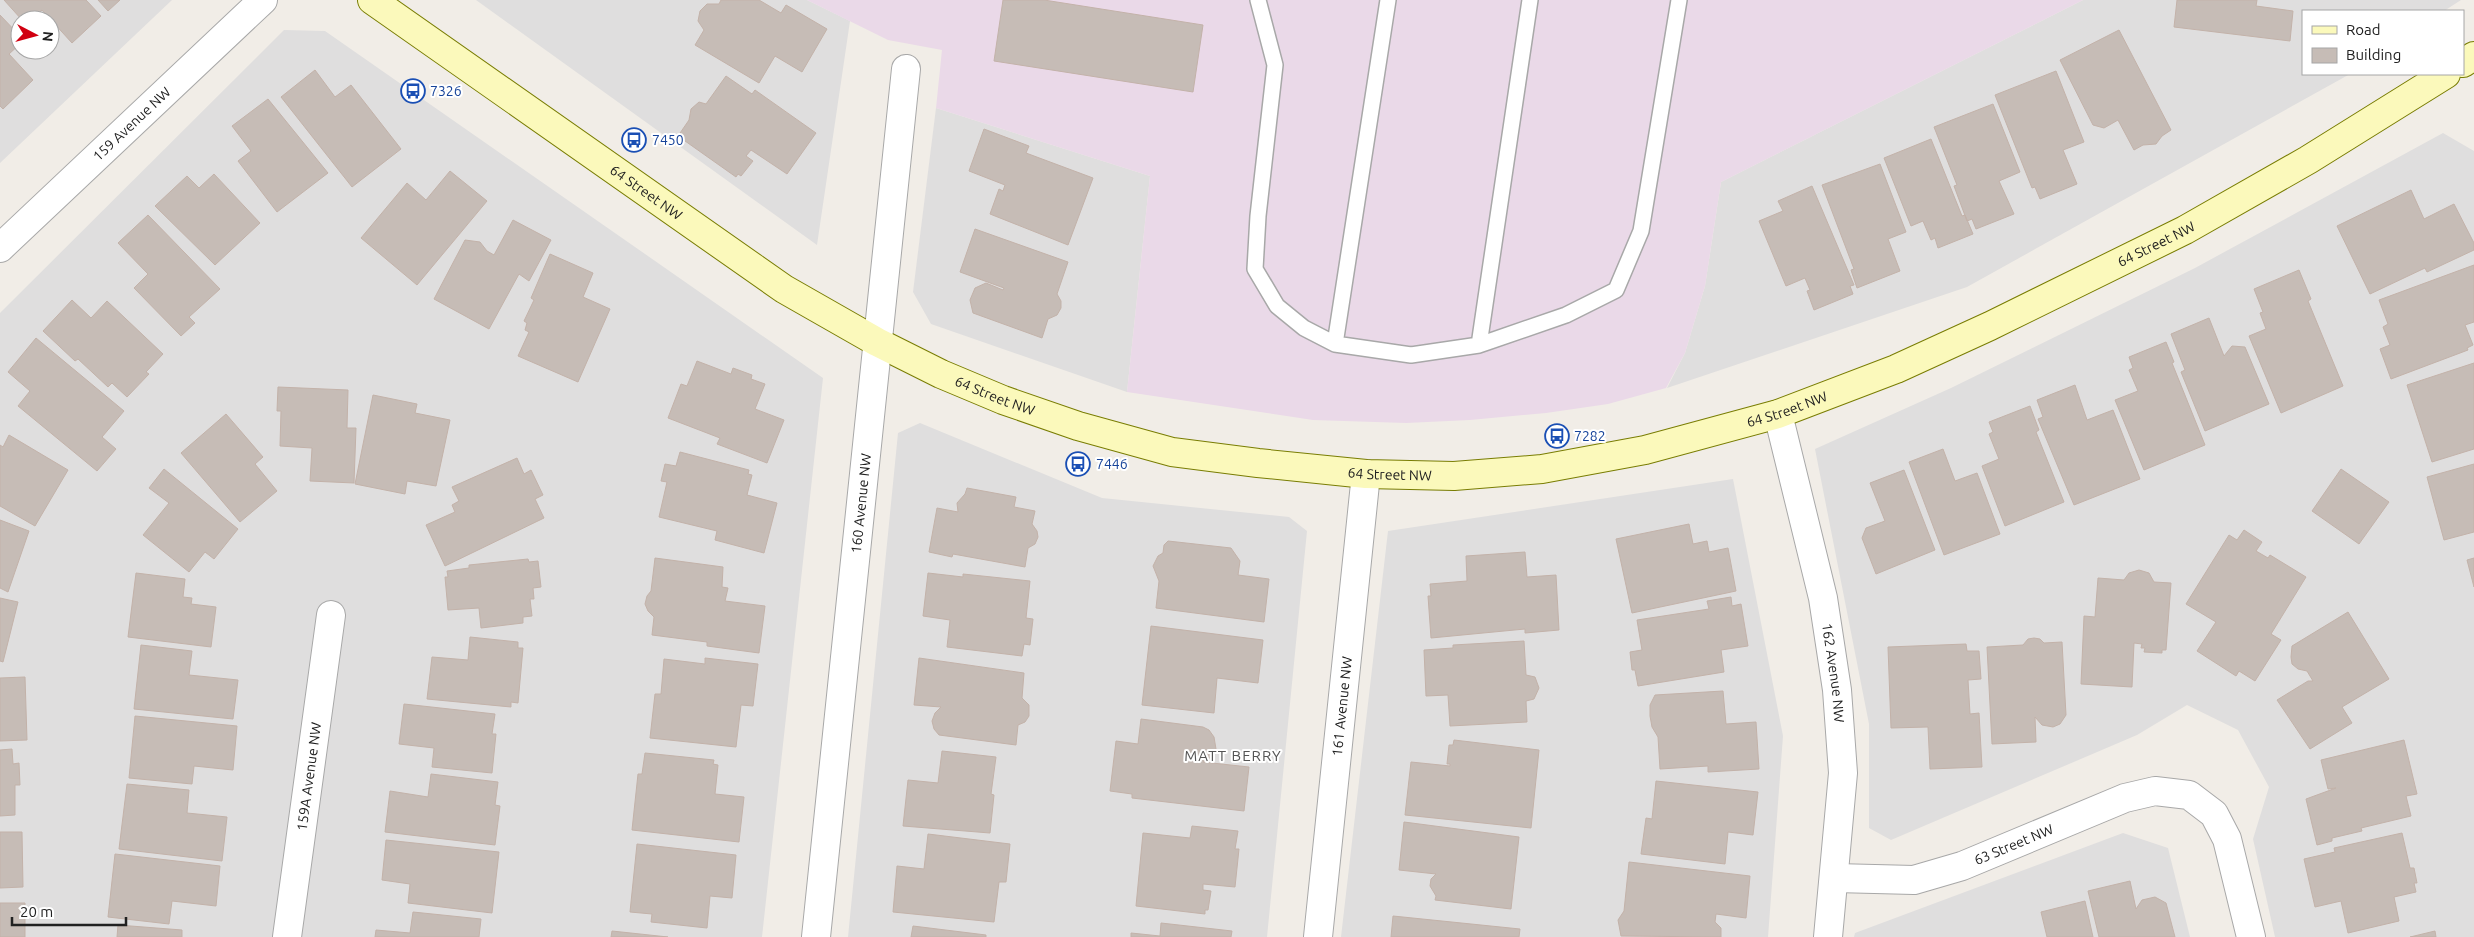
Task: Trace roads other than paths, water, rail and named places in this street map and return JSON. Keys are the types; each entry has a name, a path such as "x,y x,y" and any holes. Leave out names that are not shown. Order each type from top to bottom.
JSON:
{"street":[{"name":"159 Avenue NW","path":"0,248 263,0"},
{"name":"64 Street NW","path":"372,0 784,289 877,342 942,374 1002,400 1078,426 1163,449 1258,463 1366,474 1454,476 1542,469 1645,450 1778,414 1896,369 1990,326 2185,230 2308,160 2444,75"},
{"name":"160 Avenue NW","path":"816,937 906,69"},
{"name":"162 Avenue NW","path":"1778,414 1823,598 1837,690 1843,773 1828,937"},
{"name":"161 Avenue NW","path":"1318,937 1366,474"},
{"name":"159A Avenue NW","path":"287,937 331,615"},
{"name":"63 Street NW","path":"1834,878 1914,880 1962,866 2124,798 2155,791 2189,795 2214,814 2227,839 2251,937"}],"lane":[{"path":"1258,0 1275,65 1258,216 1255,270 1277,306 1304,328 1335,344 1411,355 1480,346 1566,316 1616,290 1641,232 1679,0"},
{"path":"1335,344 1388,0"},
{"path":"1480,346 1530,0"}],"place":[{"name":"7326","path":"413,91"},
{"name":"7450","path":"634,140"},
{"name":"7282","path":"1557,436"},
{"name":"7446","path":"1078,464"}],"district":[{"name":"MATT BERRY","path":"1233,755"}]}
